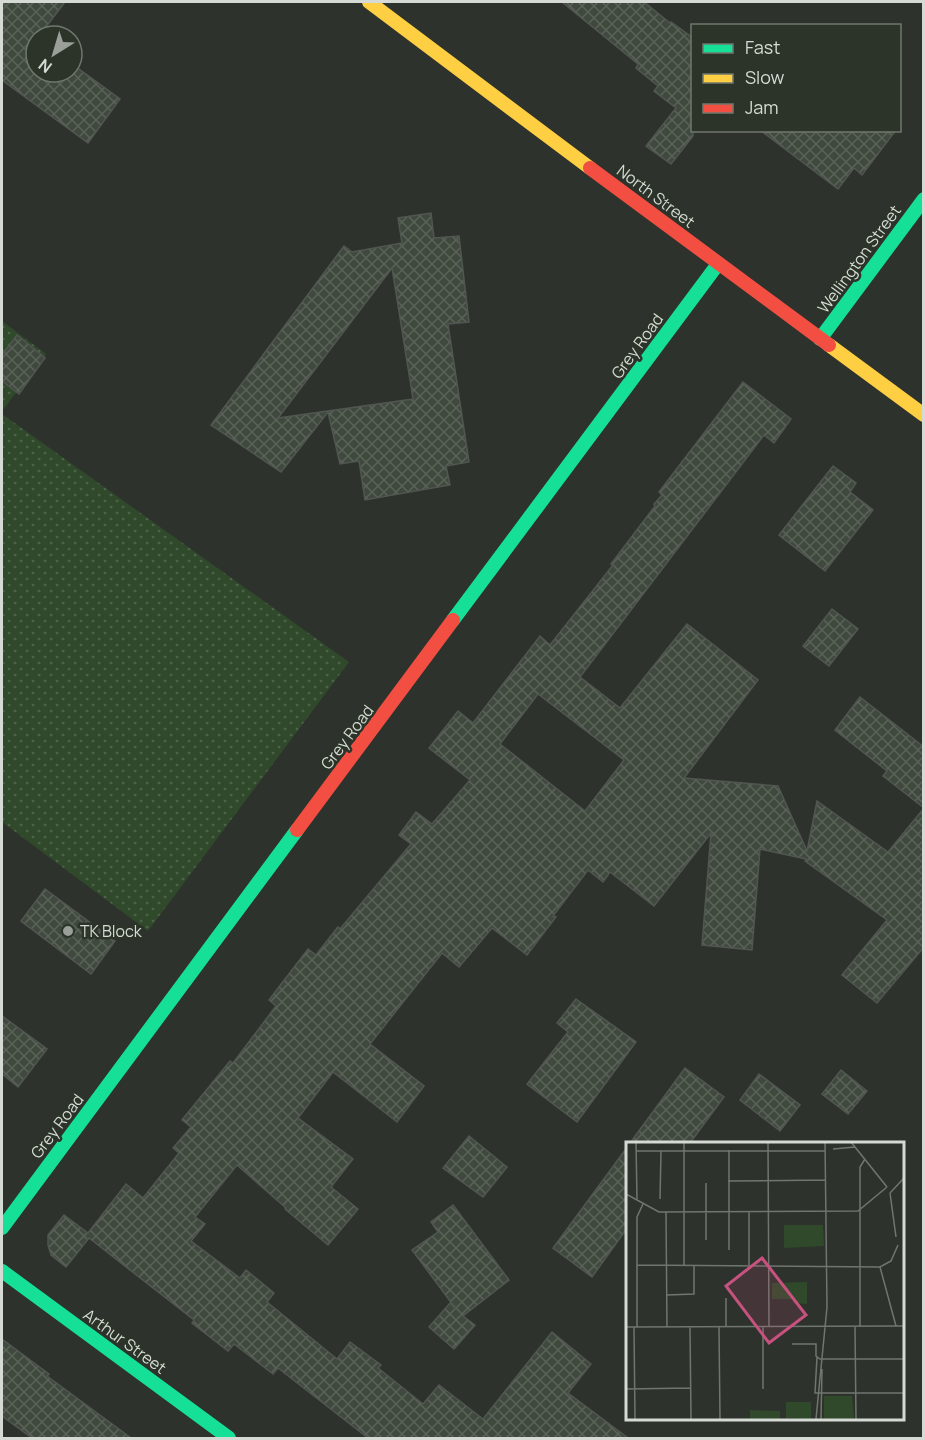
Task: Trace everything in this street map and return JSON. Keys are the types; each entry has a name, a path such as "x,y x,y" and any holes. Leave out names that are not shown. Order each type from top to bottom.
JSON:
{"street":[{"name":"North Street","path":"369,2 718,264 924,415"},
{"name":"Wellington Street","path":"820,339 924,199"},
{"name":"Grey Road","path":"2,1228 718,264"},
{"name":"Arthur Street","path":"2,1271 229,1438"}],"green space":[{"path":"2,321 46,354 2,411"},
{"path":"2,414 349,662 148,931 2,822"}],"building":[{"path":"2,2 65,2 48,24 24,24 24,84 84,84 84,73 120,99 88,143 2,80"},
{"path":"562,2 644,2 691,37 691,132 693,136 671,164 646,146 676,108 654,91 658,86 636,68 638,64"},
{"path":"763,132 894,132 862,175 854,168 838,189"},
{"path":"431,213 434,238 459,236 469,322 448,324 469,462 446,466 450,485 365,500 359,461 340,464 328,412 281,472 211,425 344,246 352,252 402,243 398,218","holes":["392,268 413,399 278,418"]},
{"path":"17,335 45,358 19,394 2,381 2,355"},
{"path":"743,382 791,419 774,443 764,435 580,677 620,708 687,624 758,680 684,778 778,786 807,851 817,801 888,852 924,808 924,947 877,1003 842,975 887,920 805,861 806,859 760,849 752,950 702,945 711,833 654,906 610,872 603,882 588,870 527,955 492,928 459,967 442,953 370,1044 424,1086 397,1122 333,1072 298,1118 353,1159 331,1187 358,1209 328,1245 237,1165 195,1217 205,1224 191,1241 240,1278 246,1270 274,1293 267,1302 337,1359 350,1342 381,1365 378,1368 423,1404 439,1385 483,1419 552,1332 591,1364 568,1393 628,1438 368,1438 278,1368 273,1374 234,1344 228,1351 192,1323 194,1320 89,1238 66,1267 51,1255 48,1235 64,1215 88,1233 126,1184 143,1198 179,1153 173,1148 191,1127 182,1120 230,1061 233,1063 276,1006 269,1000 308,949 316,955 411,844 399,835 416,812 432,824 470,780 429,748 458,711 473,723 540,636 550,645 613,565 611,564 662,495 659,492","holes":["538,694 624,760 585,811 500,744"]},
{"path":"833,466 856,483 850,492 873,510 825,571 779,535"},
{"path":"832,609 858,629 829,666 803,646"},
{"path":"860,697 924,747 924,808 883,776 887,771 835,730"},
{"name":"TK Block","path":"45,889 115,941 91,974 21,921"},
{"path":"576,999 636,1042 577,1122 527,1084 568,1032 557,1023"},
{"path":"2,1016 47,1049 18,1087 2,1074"},
{"path":"685,1068 724,1097 691,1142 631,1142"},
{"path":"841,1070 867,1091 848,1114 822,1094"},
{"path":"759,1074 800,1105 780,1131 740,1100"},
{"path":"469,1136 507,1167 483,1197 443,1168"},
{"path":"626,1149 626,1230 592,1277 553,1248"},
{"path":"453,1205 509,1280 463,1316 475,1325 454,1349 429,1327 450,1303 456,1309 412,1250 438,1232 431,1222"},
{"path":"2,1339 49,1374 47,1376 131,1438 32,1438 2,1416"}],"traffic: fast":[{"path":"820,339 924,199"},
{"path":"453,620 718,264"},
{"path":"2,1228 297,830"},
{"path":"2,1271 229,1438"}],"traffic: slow":[{"path":"369,2 590,168"},
{"path":"829,345 924,415"}],"traffic: jam":[{"path":"590,168 829,345"},
{"path":"297,830 453,620"}],"place":[{"name":"TK Block","path":"68,931"}]}
